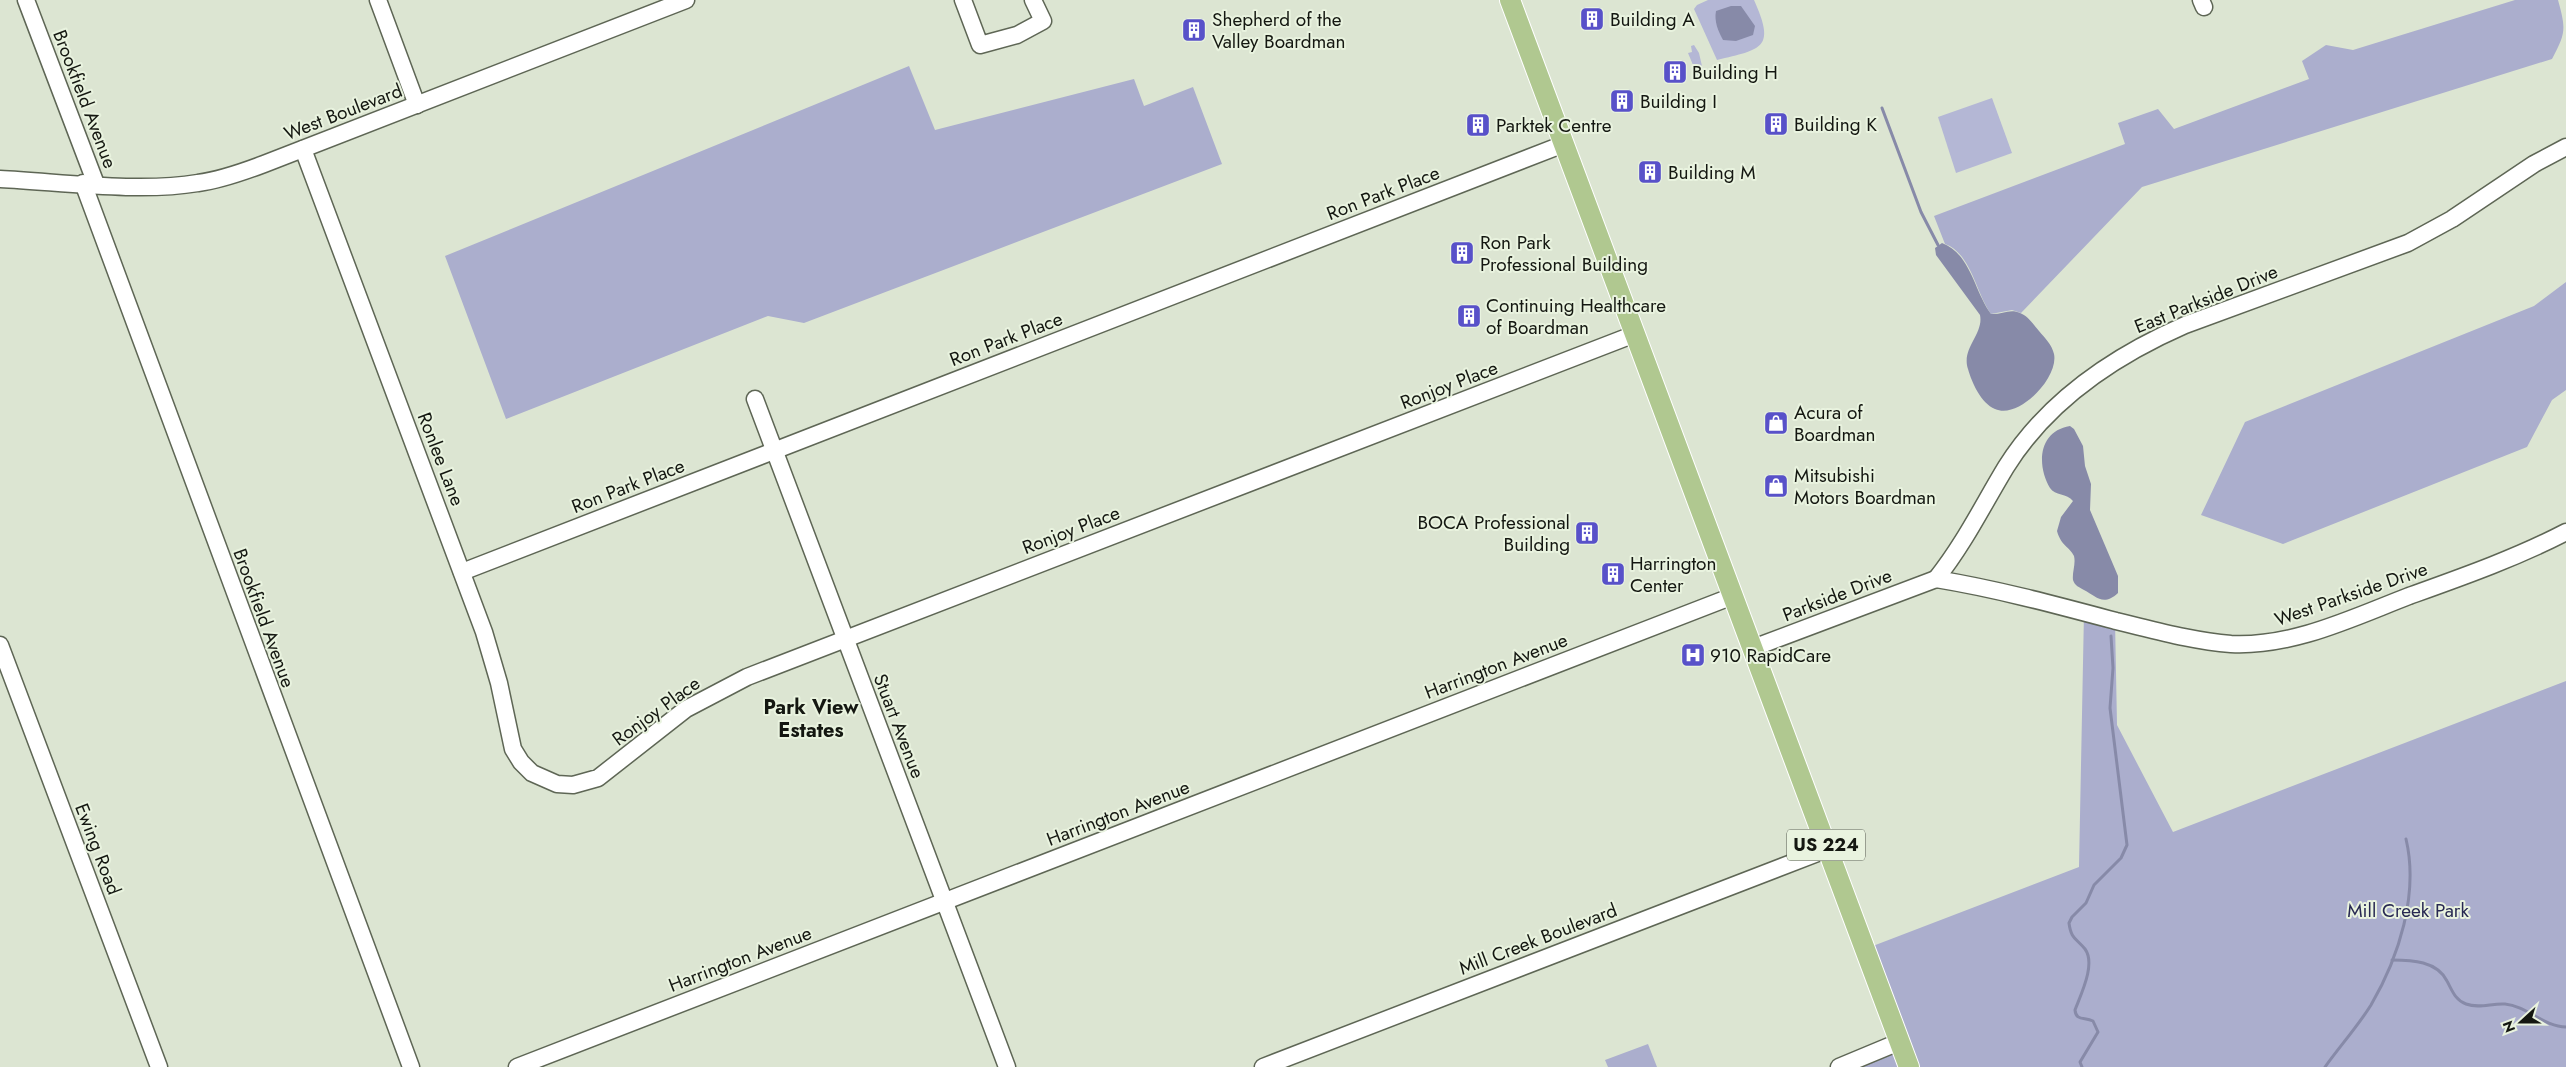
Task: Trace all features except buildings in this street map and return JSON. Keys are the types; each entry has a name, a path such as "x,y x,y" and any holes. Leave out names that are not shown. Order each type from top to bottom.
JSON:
{"main road":[{"name":"US 224","path":"1510,0 1909,1067"}],"street":[{"name":"Brookfield Avenue","path":"26,0 89,183 411,1067"},
{"path":"378,0 416,105"},
{"name":"West Boulevard","path":"0,179 142,186 198,183 242,172 686,0"},
{"path":"963,0 980,45 1017,35 1042,21 1033,0"},
{"name":"Ron Park Place","path":"462,572 1564,144"},
{"name":"East Parkside Drive","path":"1936,579 1965,540 2019,448 2052,410 2097,373 2153,340 2185,326 2408,242 2452,219 2534,164 2566,148"},
{"name":"Ronlee Lane","path":"303,149 462,572 492,657 513,749 526,768 540,778"},
{"name":"Ronjoy Place","path":"540,778 557,784 572,785 598,778 668,722 707,696 747,677 1634,334"},
{"name":"Stuart Avenue","path":"754,399 1007,1067"},
{"name":"West Parkside Drive","path":"1936,579 1981,586 2158,631 2204,640 2250,644 2290,638 2324,628 2498,563 2566,532"},
{"name":"Parkside Drive","path":"1753,648 1936,579"},
{"name":"Harrington Avenue","path":"517,1067 1733,596"},
{"name":"Ewing Road","path":"0,645 158,1067"},
{"name":"Mill Creek Boulevard","path":"1263,1067 1828,849"},
{"path":"1839,1067 1900,1042"}],"shaded area":[{"path":"1708,0 1754,0 1764,28 1764,38 1761,44 1745,53 1717,60 1694,9 1697,5"},
{"path":"1731,6 1741,6 1755,26 1753,35 1736,41 1723,40 1717,26 1716,11"},
{"path":"1694,45 1699,53 1704,75 1698,77 1688,53 1692,52 1691,46"},
{"path":"1992,98 2012,153 1956,173 1938,117"},
{"path":"1942,243 1952,248 1966,264 1991,314 2013,311 2023,314 2033,323 2052,348 2054,363 2044,384 2026,402 2015,408 2005,411 1990,406 1981,397 1972,380 1968,369 1967,354 1979,328 1980,315 1936,255 1935,248"},
{"path":"2070,426 2074,429 2083,446 2085,466 2091,484 2090,510 2118,576 2118,593 2104,600 2077,586 2073,580 2074,556 2063,543 2057,531 2061,517 2073,501 2052,491 2043,469 2042,459 2046,441 2060,429"}],"green space":[{"path":"2515,0 2558,0 2563,31 2560,43 2552,59 2142,187 2021,313 2012,310 1991,314 1967,265 1954,249 1945,244 1934,216 2125,144 2118,123 2158,109 2174,129 2309,79 2302,61 2326,45 2353,50"},
{"path":"909,66 935,130 1134,79 1144,106 1193,87 1222,164 804,323 768,316 506,419 445,256"},
{"path":"2566,282 2566,390 2552,400 2527,447 2283,544 2201,515 2245,422 2534,306"},
{"name":"Mill Creek Park","path":"2084,612 2115,620 2117,725 2173,832 2566,681 2566,1067 1839,1067 1899,1042 1865,949 2079,867"},
{"path":"1648,1044 1657,1067 1608,1067 1605,1060"}],"waterway":[{"path":"1882,108 1921,212 1938,245"},
{"path":"2082,1067 2080,1062 2098,1032 2093,1021 2077,1016 2075,1010 2084,988 2089,963 2088,955 2073,935 2069,923 2072,917 2086,903 2094,885 2121,858 2127,845 2110,708 2113,668 2111,636"},
{"path":"2325,1067 2371,1005 2398,946 2404,925 2410,881 2406,839"},
{"path":"2392,960 2416,961 2437,969 2443,974 2456,997 2466,1004 2476,1006 2505,1004 2521,1008 2550,1024 2566,1027"}],"place":[{"name":"Building A","path":"1592,19"},
{"name":"Shepherd of the Valley Boardman","path":"1194,30"},
{"name":"Building H","path":"1675,72"},
{"name":"Building I","path":"1622,101"},
{"name":"Building K","path":"1776,124"},
{"name":"Parktek Centre","path":"1478,125"},
{"name":"Building M","path":"1650,172"},
{"name":"Ron Park Professional Building","path":"1462,253"},
{"name":"Continuing Healthcare of Boardman","path":"1469,316"},
{"name":"Acura of Boardman","path":"1776,423"},
{"name":"Mitsubishi Motors Boardman","path":"1776,486"},
{"name":"BOCA Professional Building","path":"1587,533"},
{"name":"Harrington Center","path":"1613,574"},
{"name":"910 RapidCare","path":"1693,655"}],"district":[{"name":"Park View Estates","path":"811,718"}]}
